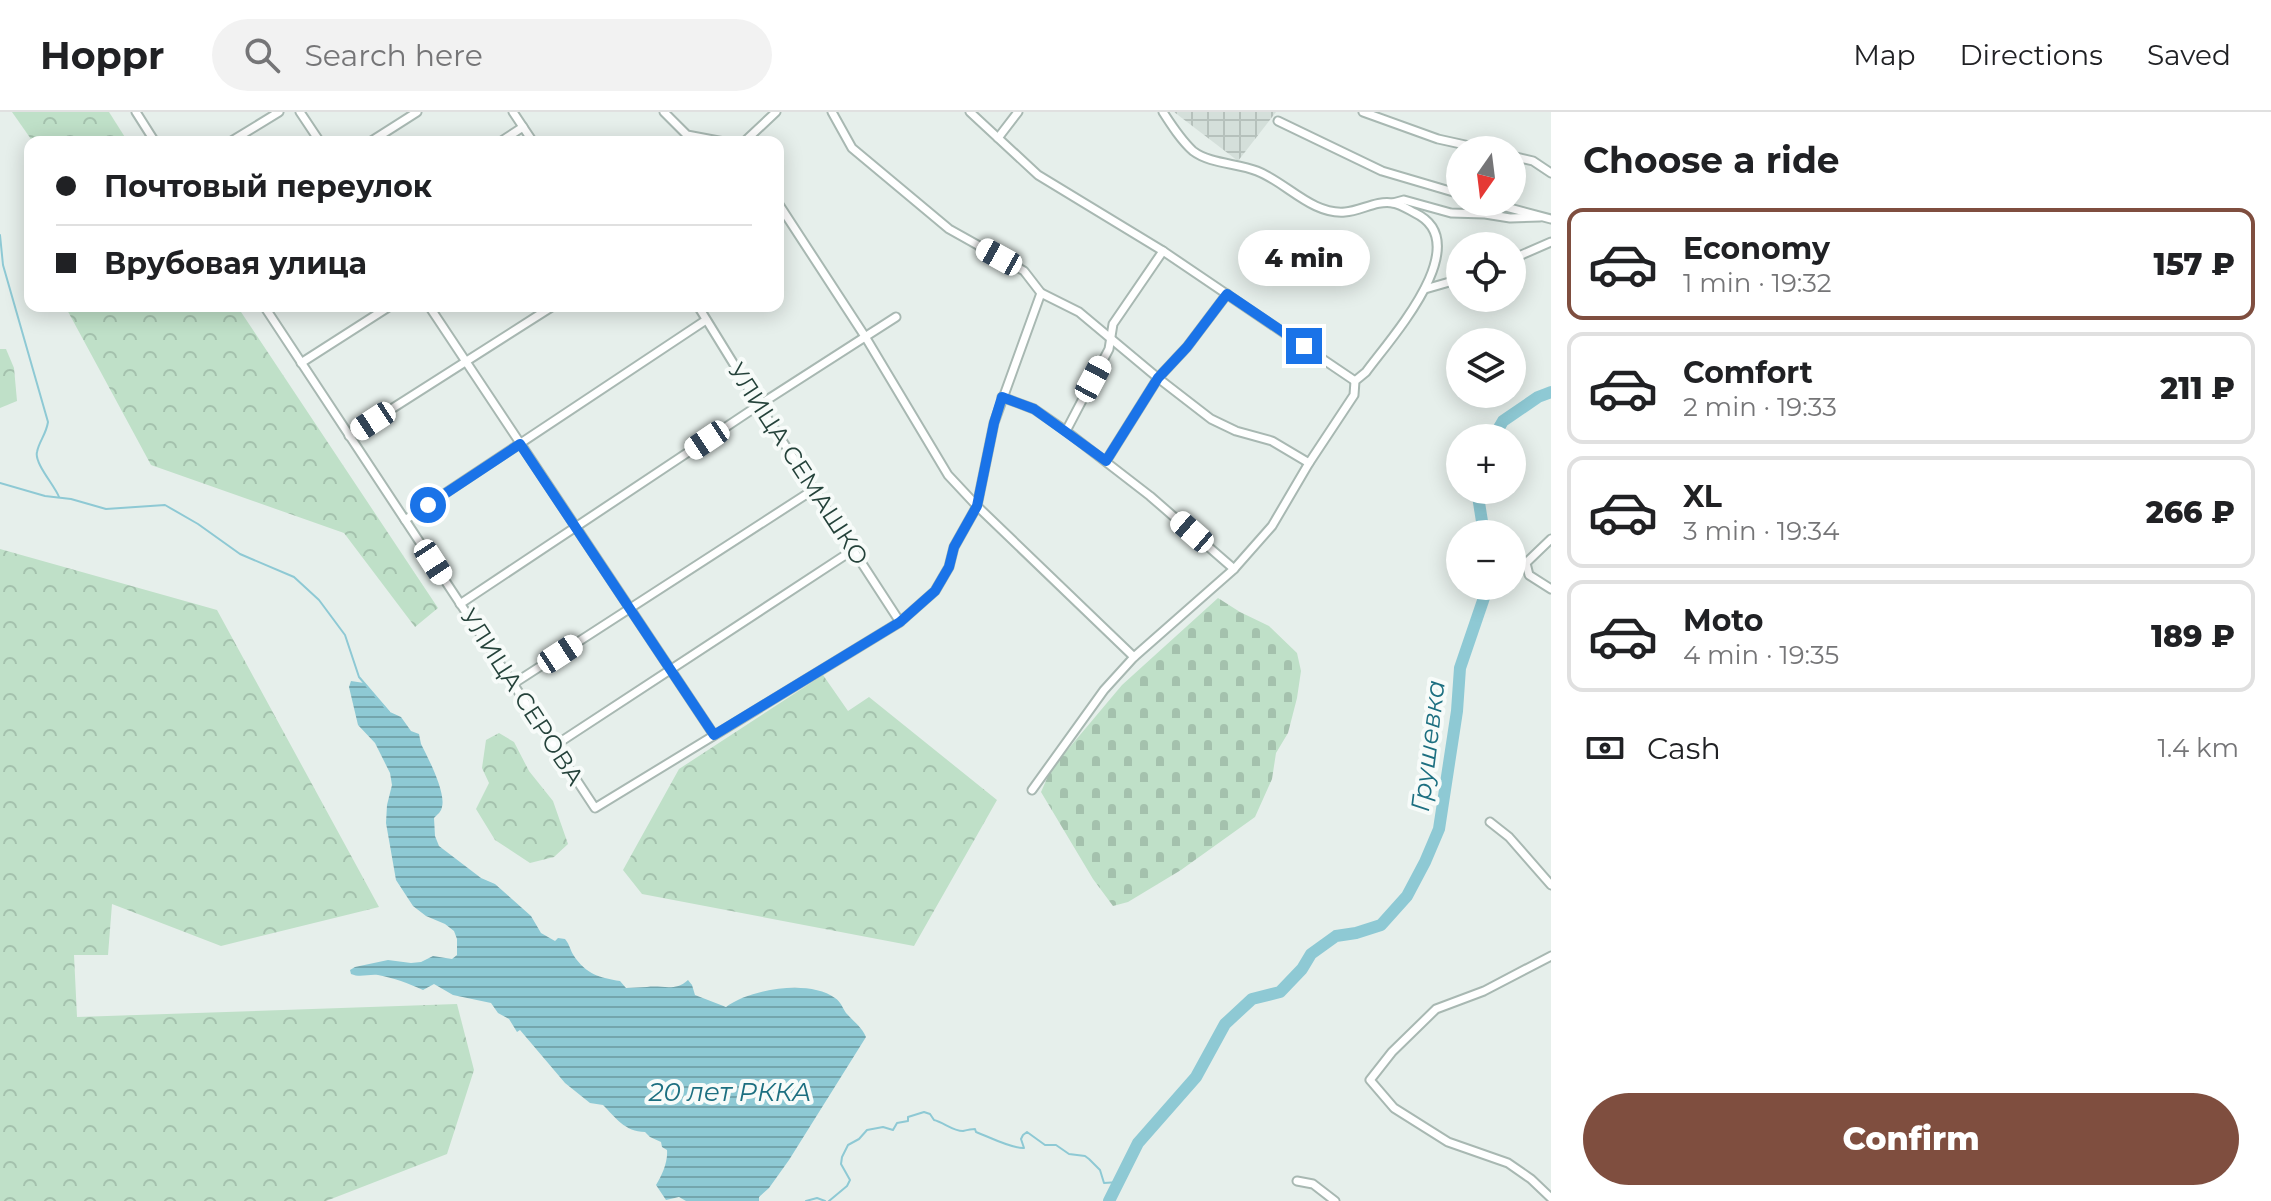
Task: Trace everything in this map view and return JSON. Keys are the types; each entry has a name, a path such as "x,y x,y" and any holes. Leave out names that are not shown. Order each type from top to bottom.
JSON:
{"street":[{"path":"147,112 137,115 151,136"},
{"path":"240,136 279,112"},
{"path":"300,112 316,136"},
{"path":"379,136 417,112"},
{"path":"513,112 529,136"},
{"path":"664,112 687,135 692,136"},
{"path":"750,136 776,112"},
{"path":"832,112 852,148 949,229 1024,271 1041,293 1079,312 1211,419 1236,431 1272,441 1309,463"},
{"path":"970,112 1038,175 1163,251 1355,381"},
{"path":"998,138 1018,112"},
{"path":"1163,112 1175,131 1195,152 1259,171 1322,208 1345,212 1404,200 1451,213 1540,217"},
{"path":"1363,112 1446,141"},
{"path":"1278,121 1382,171 1446,190"},
{"path":"509,136 523,127"},
{"path":"1526,159 1551,173"},
{"path":"1032,790 1104,690 1134,657 1234,569 1272,526 1354,395 1355,381 1366,372 1425,289 1439,255 1436,233 1425,218 1393,203"},
{"path":"784,212 866,338 948,475 1134,657"},
{"path":"1526,213 1551,219"},
{"path":"1526,253 1551,242"},
{"path":"1066,431 1109,349 1113,324 1163,251"},
{"path":"1425,289 1446,283"},
{"path":"433,312 714,735 900,622 935,591 949,567 954,547 977,506 994,423 1041,293"},
{"path":"1106,461 1158,378 1187,347 1227,294"},
{"name":"УЛИЦА СЕРОВА","path":"268,312 595,808 714,735"},
{"path":"301,363 381,312"},
{"path":"349,436 544,312"},
{"name":"УЛИЦА СЕМАШКО","path":"701,312 900,622"},
{"path":"460,604 896,317"},
{"path":"405,520 706,320"},
{"path":"1002,397 1034,409 1066,431 1150,496 1234,569"},
{"path":"513,684 813,490"},
{"path":"1551,539 1526,563 1529,575 1551,589"},
{"path":"554,746 853,550"},
{"path":"1490,822 1509,837 1551,885"},
{"path":"1551,956 1484,991 1436,1009 1412,1030 1370,1080 1394,1108 1448,1142 1508,1163 1551,1198"},
{"path":"1297,1181 1313,1184 1335,1201"}],"shaded area":[{"path":"1174,112 1276,112 1238,161"}],"green space":[{"path":"12,112 109,112 124,136 29,136"},
{"path":"68,312 241,312 438,608 415,627 344,533 151,465"},
{"path":"0,349 6,349 14,368 17,401 0,408"},
{"path":"0,549 217,610 379,907 221,946 112,904 108,955 74,955 77,1017 457,1004 474,1070 447,1154 326,1201 0,1201"},
{"path":"1218,598 1269,626 1297,653 1301,671 1288,733 1276,753 1272,779 1255,817 1181,870 1128,902 1113,906 1093,879 1041,792 1064,754 1122,685"},
{"path":"823,675 848,711 869,697 997,800 914,946 642,894 623,870 679,769"},
{"path":"499,733 514,742 529,771 553,801 568,844 554,857 530,863 495,840 476,809 489,783 482,768 486,740"}],"water":[{"name":"20 лет РККА","path":"351,681 364,683 390,712 401,717 411,731 419,734 443,801 442,809 434,818 439,846 481,878 495,884 531,916 541,933 555,941 565,939 574,956 589,971 620,981 626,988 674,987 688,980 695,995 726,1007 764,991 795,988 824,992 840,1003 862,1030 866,1037 789,1160 759,1201 686,1201 679,1197 666,1200 656,1185 667,1159 667,1150 661,1142 645,1132 626,1127 603,1105 590,1103 565,1083 520,1030 517,1032 509,1019 498,1013 491,1003 453,995 434,984 423,990 384,976 351,974 350,970 355,967 388,960 411,963 433,956 452,959 457,955 457,939 454,931 445,924 413,906 396,880 386,823 392,785 390,773 375,743 358,725 349,687"}],"waterway":[{"path":"0,235 3,265 48,422 37,457 59,497"},
{"name":"Грушевка","path":"1501,424 1538,397 1551,392"},
{"path":"0,483 106,509 165,505 240,554 294,577 319,600 345,635 359,677 389,712"},
{"name":"Грушевка","path":"1479,504 1482,520"},
{"name":"Грушевка","path":"1109,1201 1138,1143 1196,1077 1225,1024 1252,999 1280,992 1302,969 1311,954 1336,936 1381,925 1407,896 1439,829 1457,711 1460,668 1483,600"},
{"path":"829,1201 850,1180 841,1164 848,1145 867,1130 883,1127 893,1130 897,1123 924,1112 956,1130 975,1129 1019,1148 1024,1148 1021,1139 1027,1132 1045,1145 1056,1145 1069,1154 1085,1156 1100,1170 1104,1183 1119,1182"},
{"path":"806,1201 817,1198 825,1201"}],"route":[{"path":"428,505 520,444 714,735 900,622 935,591 949,567 954,547 977,506 1002,397 1034,409 1106,461 1158,378 1187,347 1227,294 1304,346"}]}
